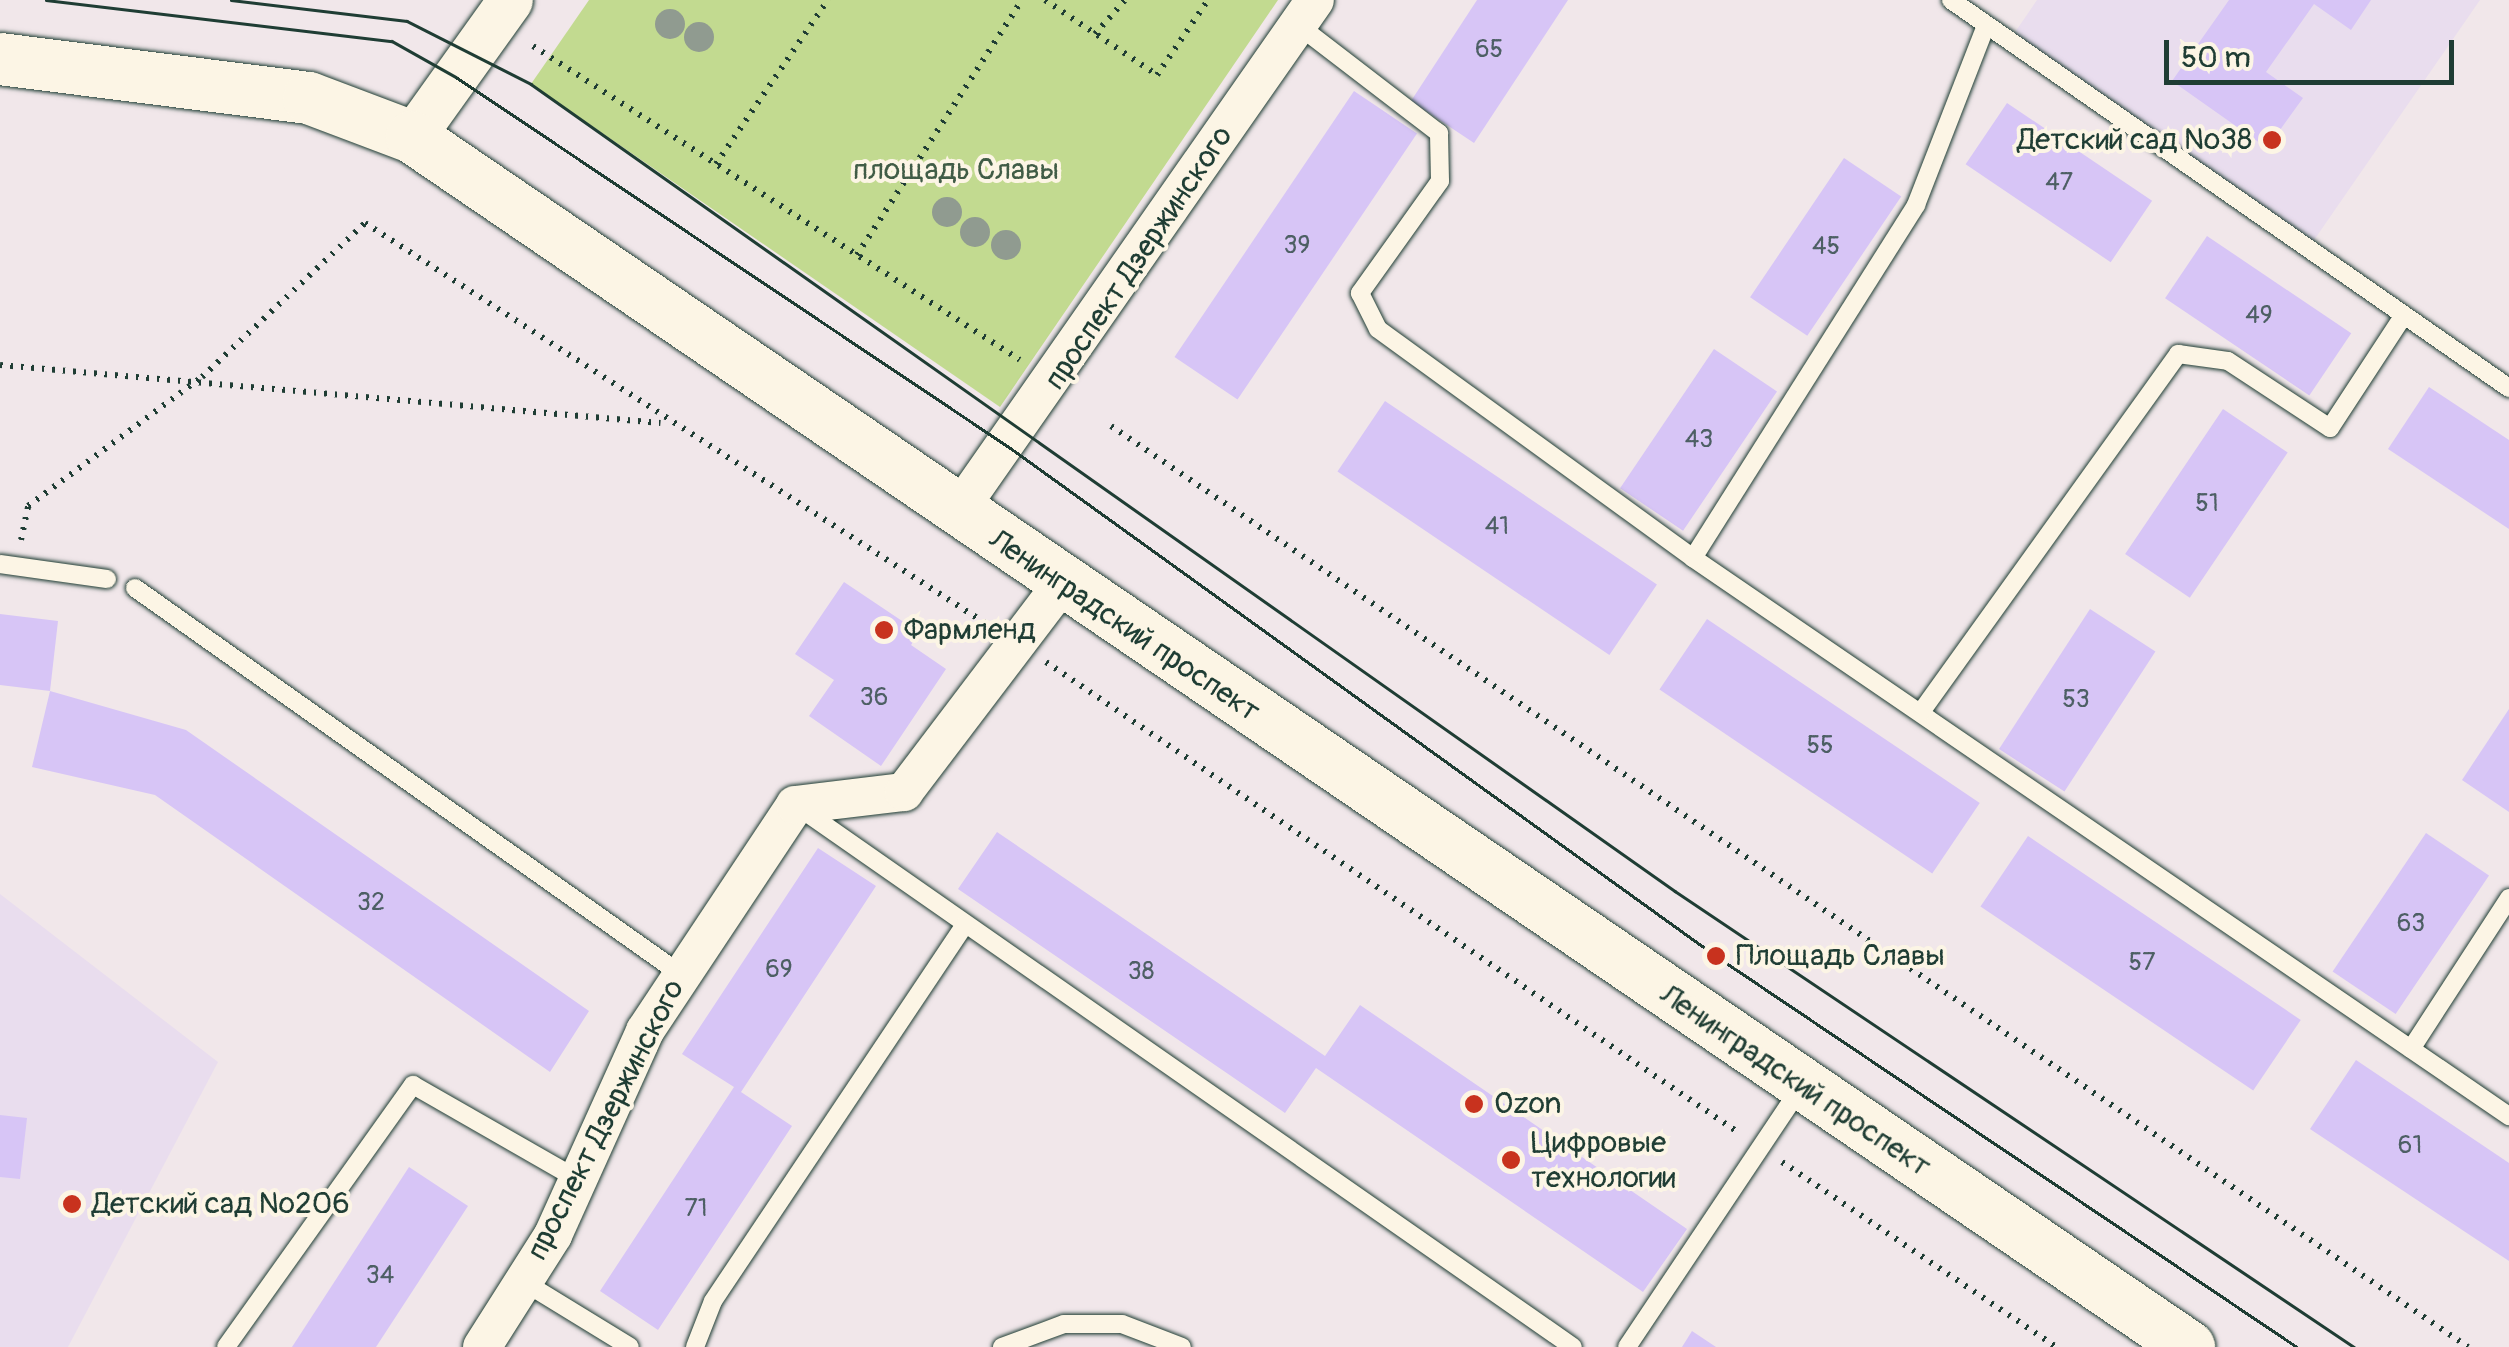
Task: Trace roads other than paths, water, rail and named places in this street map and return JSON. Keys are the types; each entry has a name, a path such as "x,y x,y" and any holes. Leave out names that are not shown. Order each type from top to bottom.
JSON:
{"main road":[{"name":"Ленинградский проспект","path":"0,59 310,98 412,137 1062,584 2189,1347"}],"street":[{"path":"412,137 510,0"},
{"name":"проспект Дзержинского","path":"958,512 1306,13"},
{"path":"796,805 904,792 1062,584"},
{"name":"проспект Дзержинского","path":"482,1347 524,1282 679,972 796,805"}],"lane":[{"path":"1951,0 2509,388"},
{"path":"1306,13 1439,134 1445,158 1440,181 1360,292 1364,314 1693,558 2509,1116"},
{"path":"1693,558 1916,205 1986,24"},
{"path":"1921,712 2178,354 2228,361 2330,428 2404,315"},
{"path":"8,564 107,579"},
{"path":"135,588 679,972"},
{"path":"796,805 1573,1347"},
{"path":"2411,1048 2509,898"},
{"path":"694,1347 713,1301 966,924"},
{"path":"226,1347 413,1085 577,1179"},
{"path":"1627,1347 1802,1086"},
{"path":"524,1282 630,1347"},
{"path":"1002,1347 1064,1324 1122,1324 1182,1347"}],"tram line":[{"path":"46,0 392,41 456,77 1009,447 1716,956 2297,1347"},
{"path":"231,0 407,21 531,84 1675,891 2354,1347"}],"place":[{"name":"Детский сад №38","path":"2272,140"},
{"name":"Фармленд","path":"884,630"},
{"name":"Площадь Славы","path":"1716,956"},
{"name":"Ozon","path":"1474,1104"},
{"name":"Цифровые технологии","path":"1511,1160"},
{"name":"Детский сад №206","path":"72,1204"}],"park label":[{"name":"площадь Славы","path":"956,170"}]}
